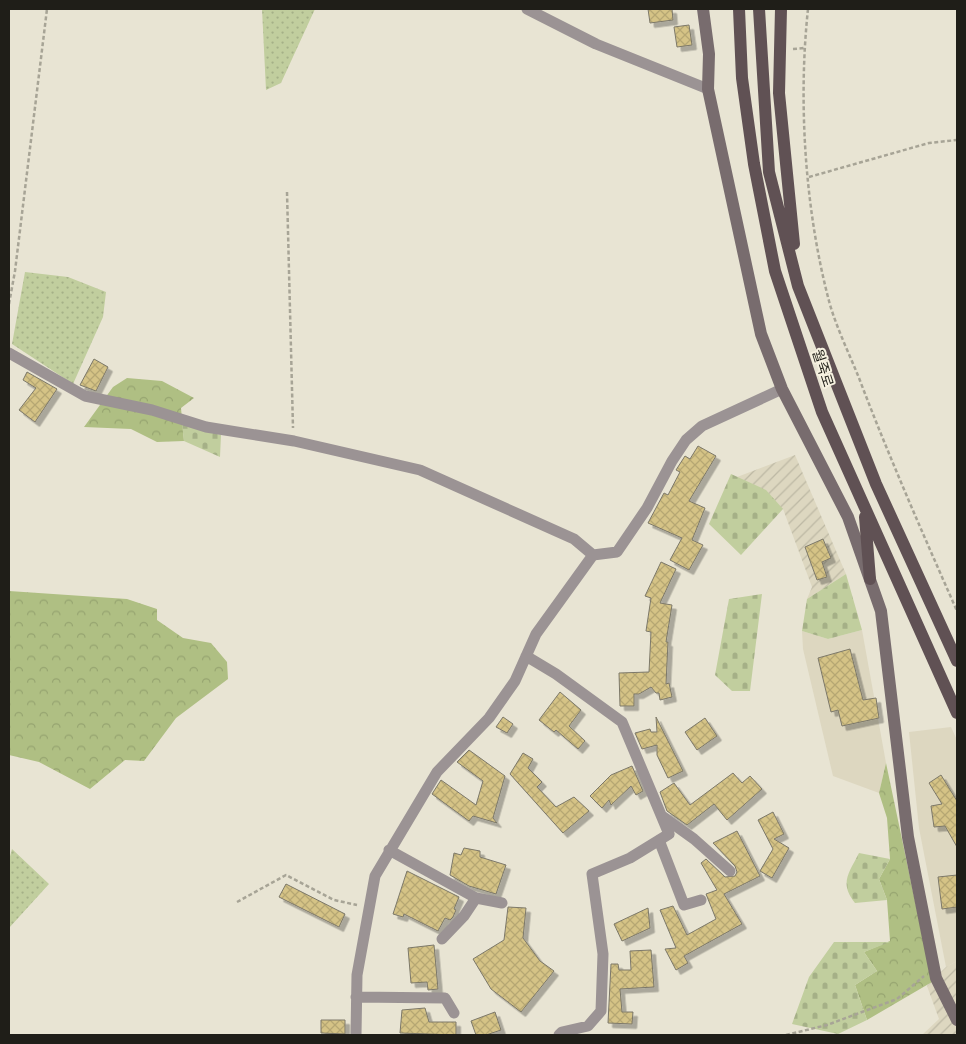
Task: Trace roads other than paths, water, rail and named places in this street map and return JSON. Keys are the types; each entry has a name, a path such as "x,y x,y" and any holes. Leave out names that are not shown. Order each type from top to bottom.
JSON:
{"main road":[{"name":"월죽로","path":"739,9 742,78 752,155 775,271 822,412 864,510 957,713"},
{"name":"월죽로","path":"760,9 769,172 798,286 876,484 957,661"},
{"path":"781,9 779,94 798,286"},
{"path":"864,510 870,579"}],"street":[{"path":"527,9 596,44 708,89"},
{"path":"703,9 709,54 708,89 761,334 782,389 848,517 881,611 908,836 936,978 957,1020"},
{"path":"9,353 84,396 152,410 206,427 294,441 420,470 574,539 593,555"},
{"path":"356,1035 357,975 375,876 437,772 489,718 515,681 536,634 593,555 617,552 647,508 686,440 702,426 782,389"},
{"path":"526,656 556,674 622,722 669,834 630,858 592,874 603,954 601,1011 588,1026 562,1032 559,1035"},
{"path":"660,816 694,839 730,871"},
{"path":"659,840 684,905 700,900"},
{"path":"390,850 476,898 502,903"},
{"path":"442,939 464,916 476,898"},
{"path":"356,997 445,998 454,1012"}]}
